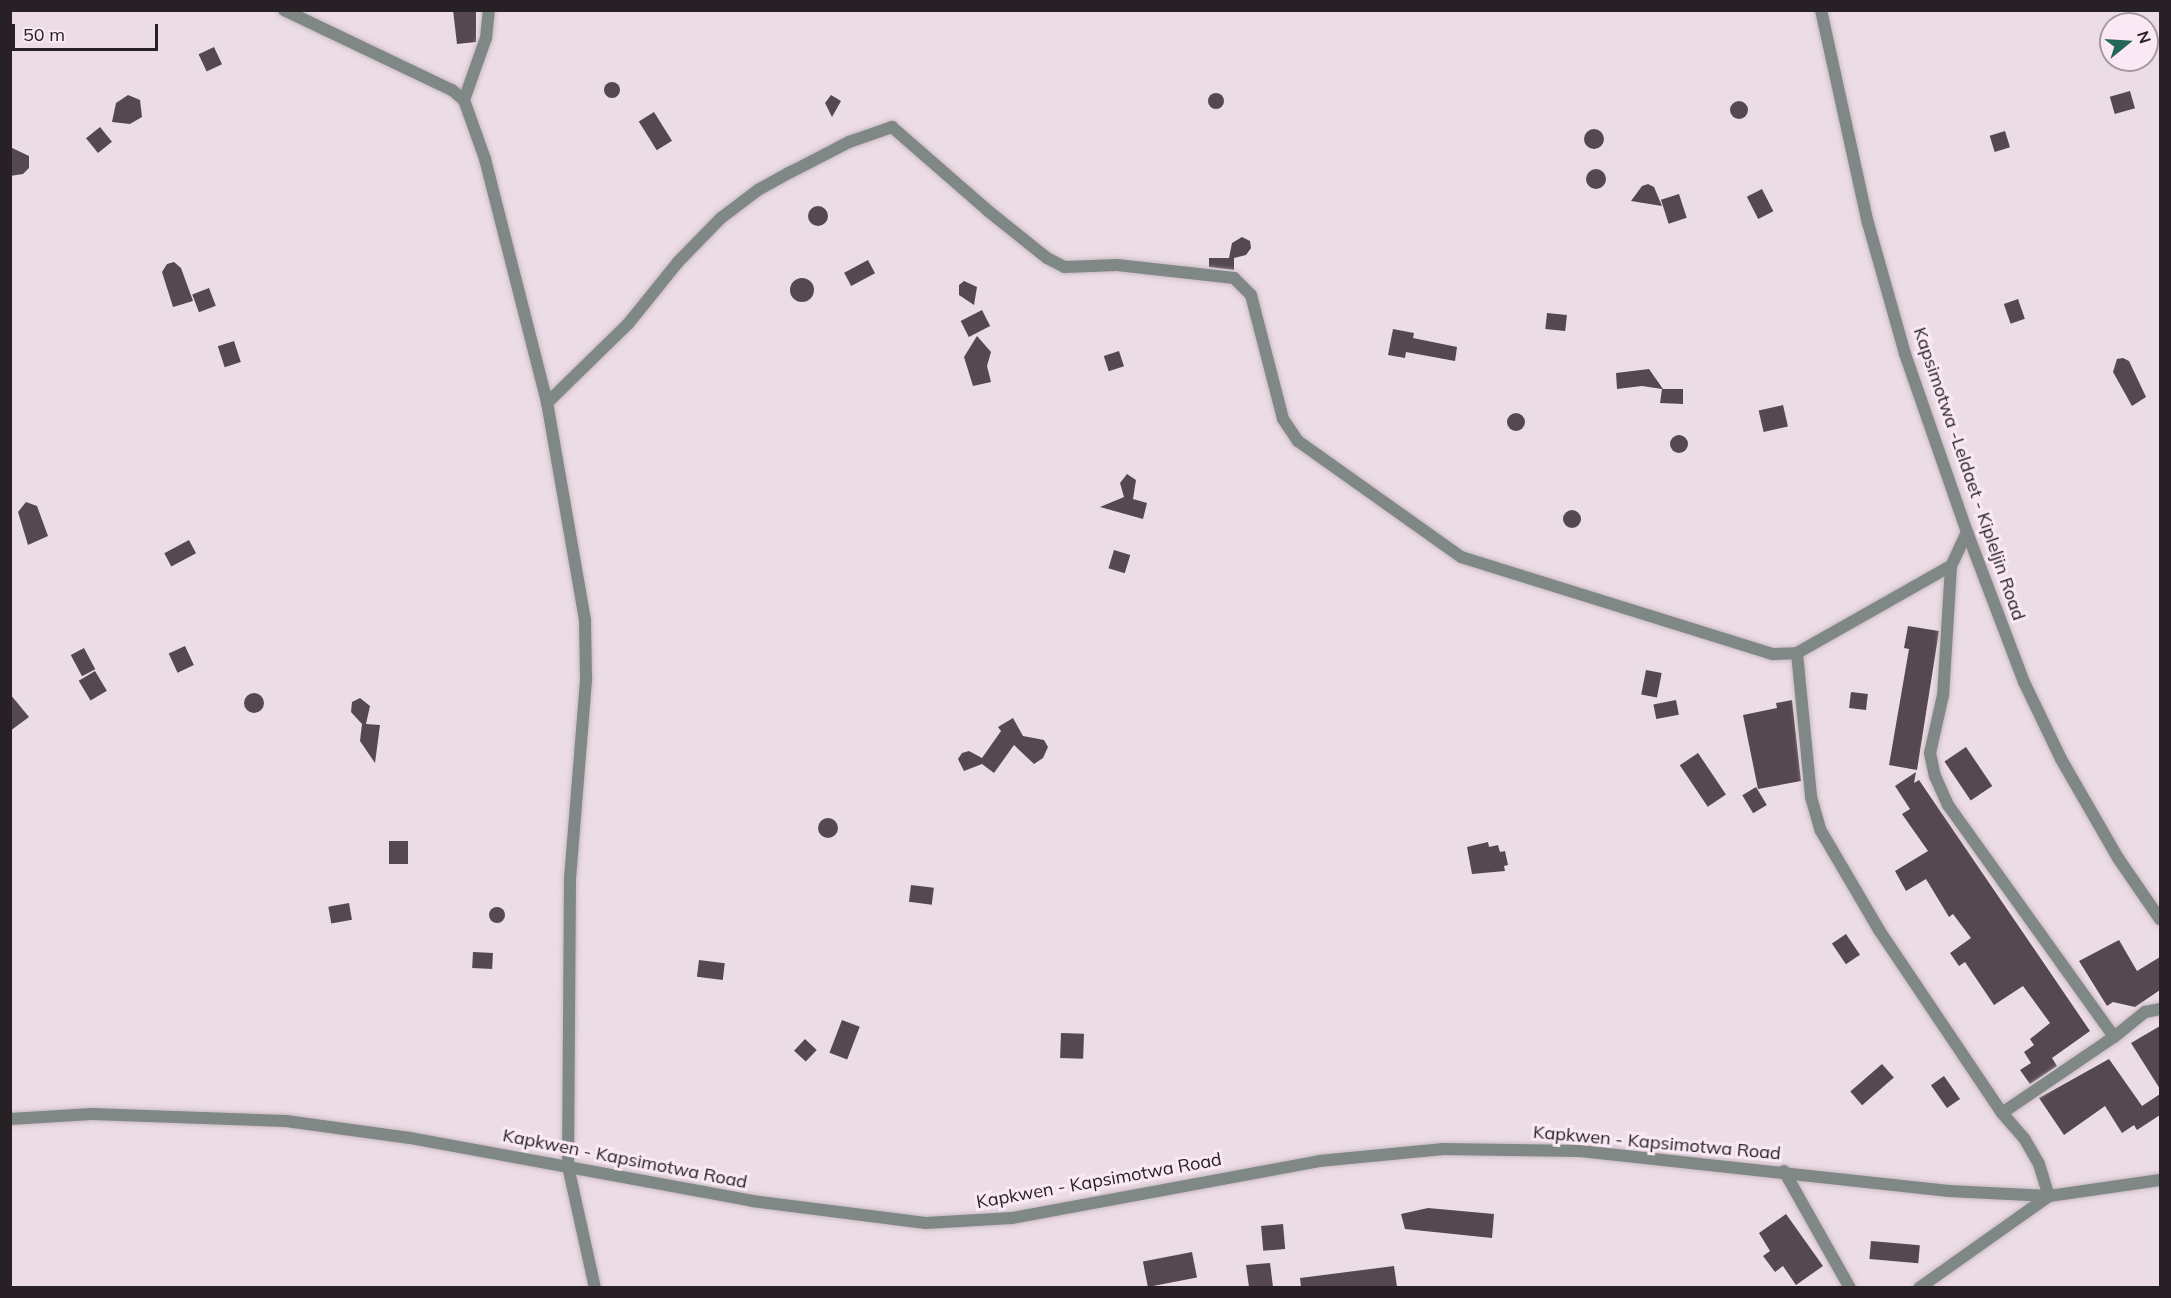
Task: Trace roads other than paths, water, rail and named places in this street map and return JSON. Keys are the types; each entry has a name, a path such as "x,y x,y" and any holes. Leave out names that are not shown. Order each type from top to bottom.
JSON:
{"street":[{"path":"284,10 452,90 464,100 484,159 547,403 585,620 586,678 570,879 568,1166 595,1287"},
{"path":"464,100 486,38 489,10"},
{"name":"Kapsimotwa -Leldaet - Kipleljin Road","path":"1821,10 1868,223 1905,354 1967,532 2024,682 2061,759 2118,858 2160,919"},
{"path":"547,403 628,324 678,262 721,218 758,190 791,172 849,142 892,127 1004,224 1047,258 1065,267 1151,269 1234,278 1246,286 1283,418 1298,441 1461,557 1753,649 1797,653 1951,566"},
{"path":"1967,532 1951,566 1943,695 1930,753 1935,776 1948,805 2114,1037"},
{"path":"1797,653 1811,797 1821,831 1845,877 2002,1113 2029,1146 2049,1196 1919,1287"},
{"path":"2002,1113 2114,1037 2145,1012 2160,1009"},
{"name":"Kapkwen - Kapsimotwa Road","path":"10,1119 92,1114 286,1121 568,1166 752,1201 926,1223 1012,1218 1319,1161 1443,1149 1580,1151 1784,1171 1949,1191 2049,1196 2160,1180"},
{"path":"1784,1171 1850,1287"}]}
